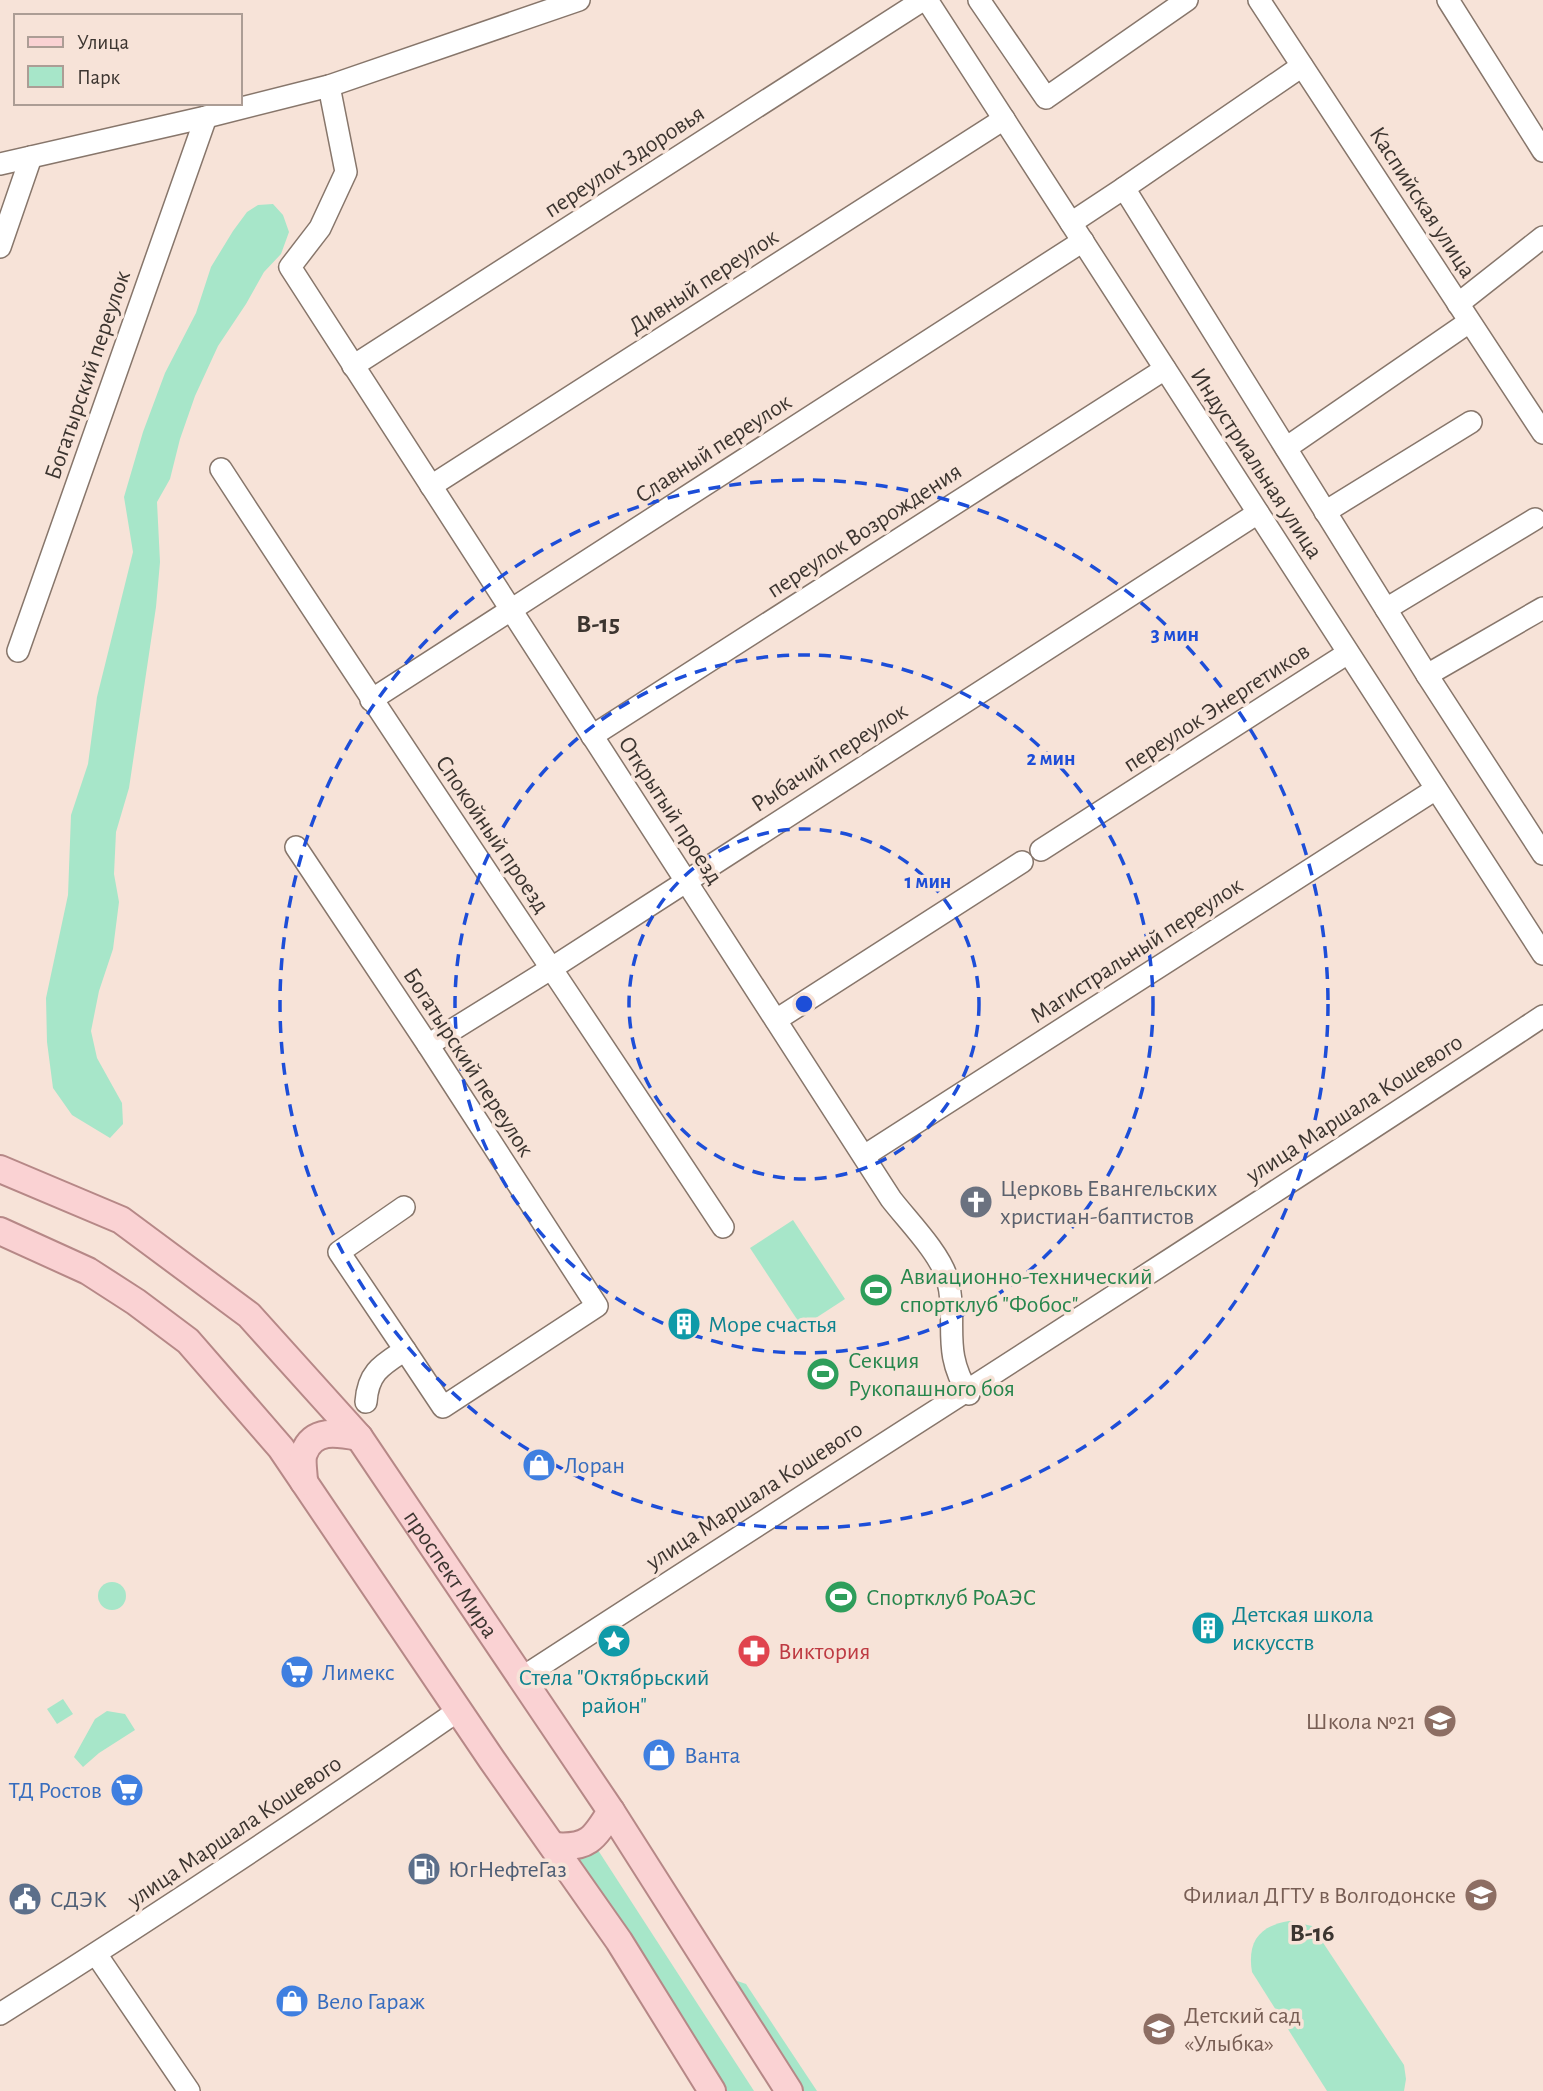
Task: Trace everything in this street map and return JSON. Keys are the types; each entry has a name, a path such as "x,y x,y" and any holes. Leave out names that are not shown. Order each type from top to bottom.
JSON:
{"main road":[{"name":"проспект Мира","path":"0,1169 121,1220 249,1315 359,1437 611,1811 789,2091"},
{"path":"0,1231 88,1271 136,1302 188,1341 281,1448 619,1941 712,2091"},
{"path":"304,1482 303,1454 316,1436 331,1432 359,1437"},
{"path":"553,1846 572,1848 594,1839 611,1811"}],"street":[{"path":"0,164 328,86 579,0"},
{"name":"Индустриальная улица","path":"925,0 1543,954"},
{"name":"переулок Здоровья","path":"353,366 925,0"},
{"path":"986,2 1046,98 1187,0"},
{"name":"Каспийская улица","path":"1259,0 1543,433"},
{"path":"1448,0 1543,151"},
{"path":"1071,223 1302,66"},
{"name":"Открытый проезд","path":"328,86 346,172 320,228 290,267 891,1199 937,1258 947,1278 950,1347 967,1391"},
{"name":"Богатырский переулок","path":"18,651 206,117"},
{"name":"Дивный переулок","path":"431,486 1004,119"},
{"path":"0,247 31,157"},
{"path":"1124,188 1427,675 1543,854"},
{"path":"1286,448 1463,313 1543,237"},
{"name":"Славный переулок","path":"371,700 1083,241"},
{"name":"переулок Возрождения","path":"592,736 1165,369"},
{"path":"1325,512 1471,422"},
{"name":"Спокойный проезд","path":"221,469 371,700 723,1227"},
{"name":"Рыбачий переулок","path":"428,1045 1258,513"},
{"path":"1386,609 1535,519"},
{"path":"1427,675 1543,608"},
{"name":"переулок Энергетиков","path":"1041,850 1348,653"},
{"name":"Магистральный переулок","path":"864,1156 1436,789"},
{"name":"Богатырский переулок","path":"296,847 597,1306 443,1407 405,1350"},
{"path":"776,1020 1022,862"},
{"name":"улица Маршала Кошевого","path":"524,1679 1324,1161 1543,1016"},
{"name":"улица Маршала Кошевого","path":"967,1391 1359,1145 1543,1023"},
{"path":"366,1402 367,1386 378,1368 405,1350 340,1252 404,1207"},
{"path":"0,2007 457,1708"},
{"name":"улица Маршала Кошевого","path":"0,2014 96,1954 347,1787 457,1708"},
{"path":"96,1954 189,2091"}],"green space":[{"path":"273,204 283,215 289,232 281,254 264,272 218,346 195,396 170,479 157,502 160,562 156,607 129,788 116,832 114,874 119,902 113,949 99,991 91,1031 97,1058 122,1103 123,1124 110,1138 72,1115 53,1088 47,1042 46,998 68,895 71,815 88,764 97,697 133,552 124,497 143,432 165,373 196,313 211,267 247,212 258,205"},
{"path":"793,1220 845,1299 802,1327 750,1248"},
{"path":"112,1582 122,1586 126,1596 122,1606 112,1610 102,1606 98,1596 102,1586"},
{"path":"63,1699 73,1714 57,1724 47,1709"},
{"path":"107,1711 125,1714 135,1730 99,1753 83,1767 74,1757 95,1719"},
{"path":"594,1844 754,2091 722,2091 568,1857"},
{"path":"1289,1921 1312,1926 1404,2065 1404,2091 1327,2091 1252,1972 1251,1952 1257,1937 1270,1927"},
{"path":"717,1974 746,1984 817,2091 792,2091"}],"place":[{"name":"Церковь Евангельских христиан-баптистов","path":"976,1202"},
{"name":"Авиационно-технический спортклуб \"Фобос\"","path":"876,1290"},
{"name":"Море счастья","path":"684,1324"},
{"name":"Секция Рукопашного боя","path":"823,1374"},
{"name":"Лоран","path":"539,1465"},
{"name":"Спортклуб РоАЭС","path":"841,1597"},
{"name":"Детская школа искусств","path":"1208,1628"},
{"name":"Стела \"Октябрьский район\"","path":"614,1641"},
{"name":"Виктория","path":"754,1651"},
{"name":"Лимекс","path":"297,1672"},
{"name":"Школа №21","path":"1440,1721"},
{"name":"Ванта","path":"659,1755"},
{"name":"ТД Ростов","path":"127,1790"},
{"name":"ЮгНефтеГаз","path":"424,1869"},
{"name":"Филиал ДГТУ в Волгодонске","path":"1481,1895"},
{"name":"СДЭК","path":"25,1899"},
{"name":"Вело Гараж","path":"292,2001"},
{"name":"Детский сад «Улыбка»","path":"1159,2029"}],"district":[{"name":"В-15","path":"598,623"},
{"name":"В-16","path":"1312,1932"}]}
